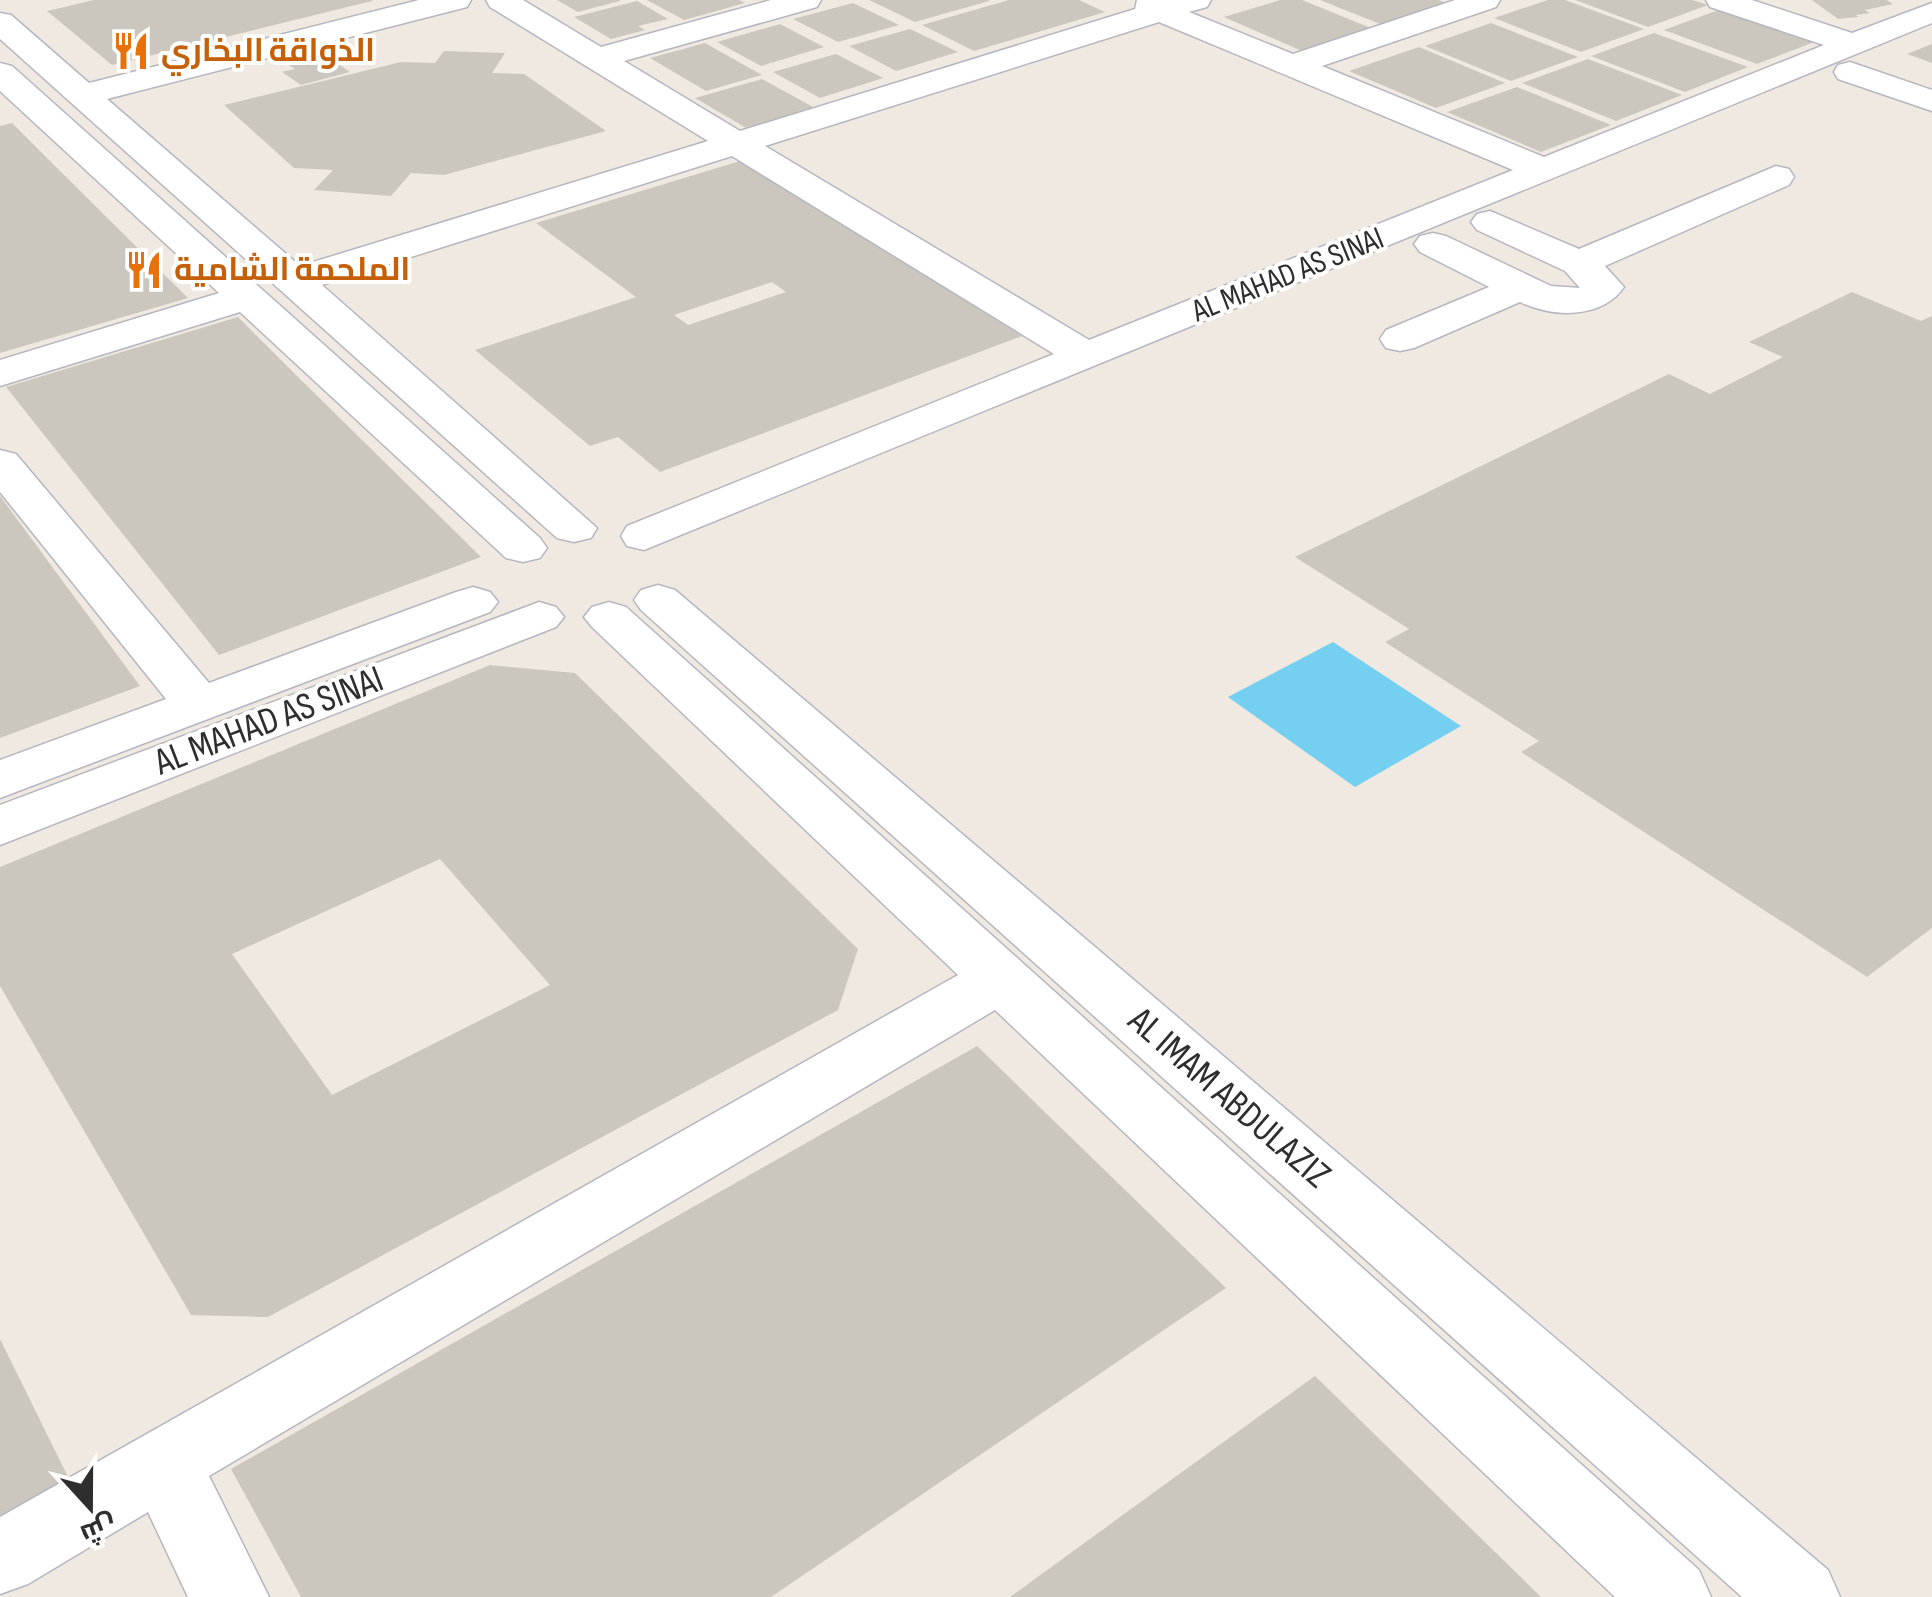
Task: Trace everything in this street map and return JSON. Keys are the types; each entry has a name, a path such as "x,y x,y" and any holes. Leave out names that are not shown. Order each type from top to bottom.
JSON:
{"street":[{"path":"83,95 456,0"},
{"path":"500,0 1086,356"},
{"path":"597,58 806,0"},
{"path":"294,281 737,144 1146,5 1196,0"},
{"path":"1294,65 1485,0"},
{"path":"1721,0 1860,60 1932,84"},
{"path":"1146,5 1547,171"},
{"name":"AL MAHAD AS SINAI","path":"646,579 1490,222 1860,60 1932,12"},
{"path":"0,22 574,528"},
{"name":"AL MAHAD AS SINAI","path":"646,579 1086,356 1547,171 1932,38"},
{"path":"1860,60 1932,101"},
{"path":"0,73 18,110 246,296 522,585 586,626 646,579"},
{"path":"1579,263 1776,177"},
{"path":"1433,244 1520,288 1565,302 1589,300 1604,287 1579,263 1490,222"},
{"path":"1400,339 1520,288"},
{"path":"0,373 246,296"},
{"path":"0,463 198,705"},
{"path":"522,585 546,530 623,524 646,579 1001,978 1671,1597"},
{"name":"AL IMAM ABDULAZIZ","path":"646,579 1800,1597"},
{"name":"AL MAHAD AS SINAI","path":"0,780 522,585"},
{"name":"AL MAHAD AS SINAI","path":"0,826 522,585"},
{"path":"0,1558 1001,978"},
{"path":"163,1463 229,1597"}],"water":[{"path":"1333,642 1461,726 1355,787 1228,697"}],"building":[{"path":"94,0 372,1 112,65 47,11"},
{"path":"557,0 620,0 620,1 578,12"},
{"path":"647,0 739,0 745,3 684,20"},
{"path":"869,0 989,0 989,1 915,22"},
{"path":"1009,0 1079,0 1105,12 974,51 922,25"},
{"path":"1280,0 1302,0 1371,28 1302,51 1224,17"},
{"path":"1320,0 1439,0 1445,3 1380,24"},
{"path":"1548,0 1565,0 1644,29 1581,52 1494,18"},
{"path":"1575,0 1692,0 1708,5 1648,27"},
{"path":"1812,0 1887,0 1893,4 1865,10 1870,13 1856,15 1859,17 1838,19"},
{"path":"637,1 668,19 638,26 645,30 611,39 574,17"},
{"path":"853,3 899,25 838,42 793,19"},
{"path":"1724,8 1817,41 1757,64 1664,30"},
{"path":"1491,23 1578,57 1511,81 1425,46"},
{"path":"780,24 824,47 761,66 717,42"},
{"path":"910,29 958,52 896,71 849,46"},
{"path":"1654,33 1748,67 1685,92 1591,56"},
{"path":"705,43 762,75 706,91 650,58"},
{"path":"1932,44 1932,63 1907,54"},
{"path":"1419,47 1505,83 1436,108 1349,71"},
{"path":"327,50 346,62 338,64 350,72 301,85 282,72 295,69 283,61"},
{"path":"444,51 505,53 492,73 524,74 606,131 444,175 411,173 391,196 314,190 333,170 294,168 224,105 401,62 435,63"},
{"path":"836,54 883,78 820,98 773,72"},
{"path":"1588,59 1682,95 1616,121 1522,83"},
{"path":"762,79 815,108 748,129 695,98"},
{"path":"1517,87 1611,125 1541,152 1447,112"},
{"path":"12,123 188,298 0,353 0,126"},
{"path":"740,161 1022,336 660,472 618,437 590,446 475,350 636,297 536,223","holes":["772,282 786,292 688,325 674,315"]},
{"path":"1852,292 1921,321 1932,316 1932,928 1867,977 1521,752 1539,741 1385,642 1409,629 1295,557 1669,374 1710,394 1783,357 1749,342"},
{"path":"238,317 481,557 219,655 6,387"},
{"path":"0,496 140,686 0,738"},
{"path":"490,665 575,673 858,949 838,1010 268,1317 191,1315 0,986 0,867","holes":["440,859 550,985 332,1095 232,954"]},
{"path":"977,1046 1226,1288 771,1597 301,1597 231,1469"},
{"path":"0,1339 72,1485 0,1525"},
{"path":"1315,1376 1541,1597 1010,1597 1164,1485"}],"place":[{"name":"الذواقة البخاري","path":"131,51"},
{"name":"الملحمة الشامية","path":"144,270"}]}
